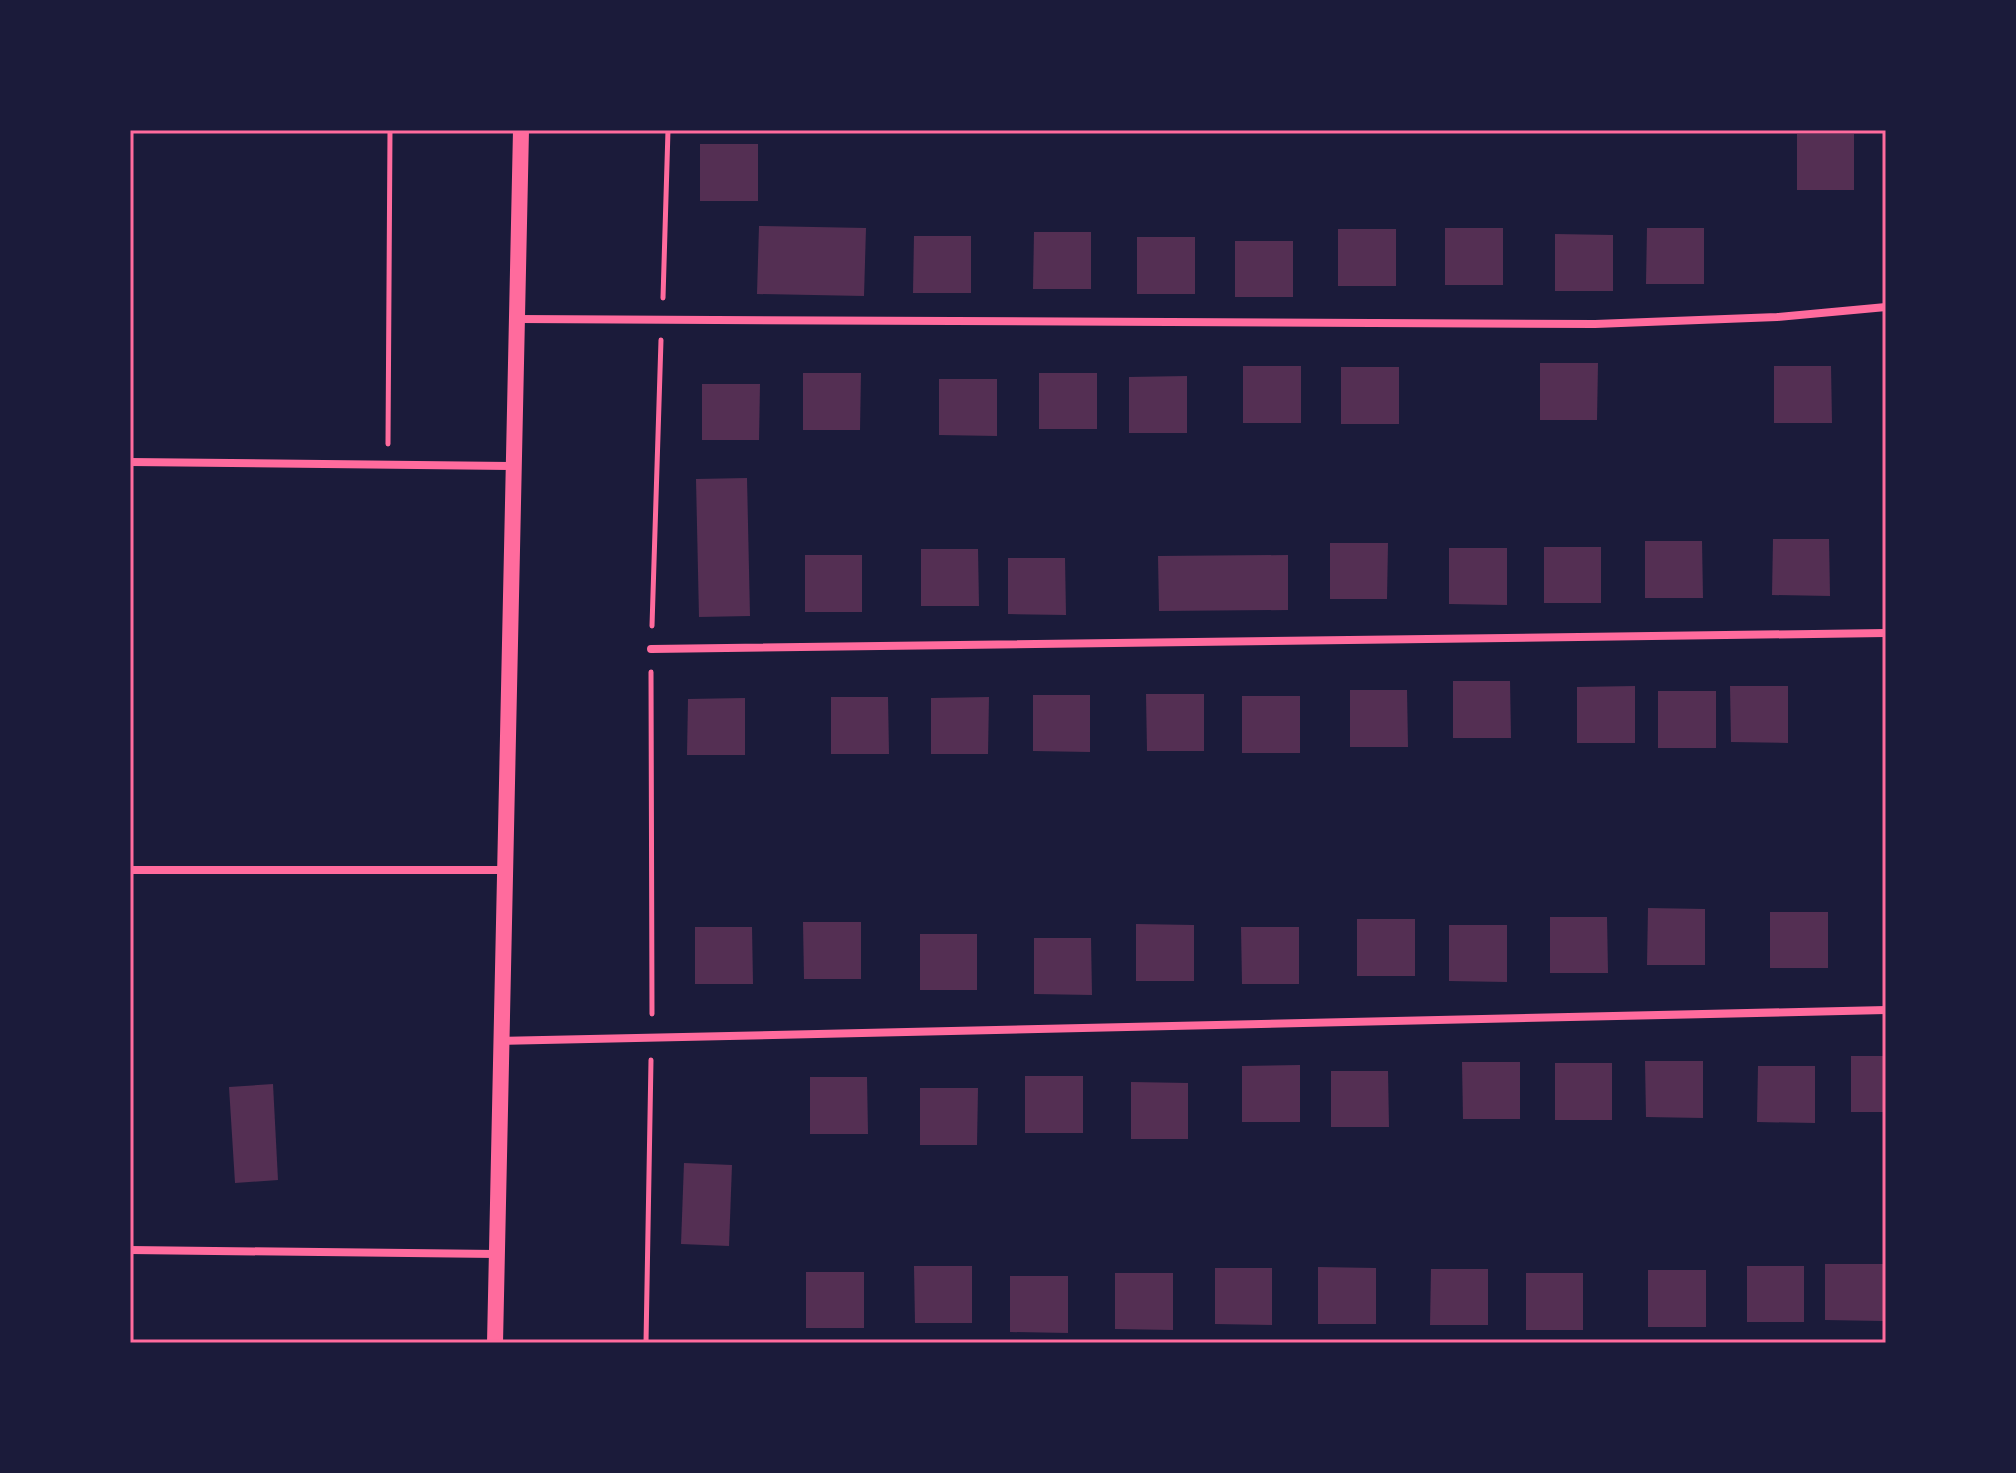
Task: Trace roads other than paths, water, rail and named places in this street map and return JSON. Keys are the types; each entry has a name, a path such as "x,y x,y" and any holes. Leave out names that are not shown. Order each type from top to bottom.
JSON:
{"main road":[{"path":"495,1343 521,130"}],"street":[{"path":"517,319 1595,324 1777,317 1886,307"},
{"path":"130,462 514,466"},
{"path":"651,649 1886,633"},
{"path":"130,870 505,870"},
{"path":"502,1041 1886,1010"},
{"path":"130,1250 497,1254"}]}
